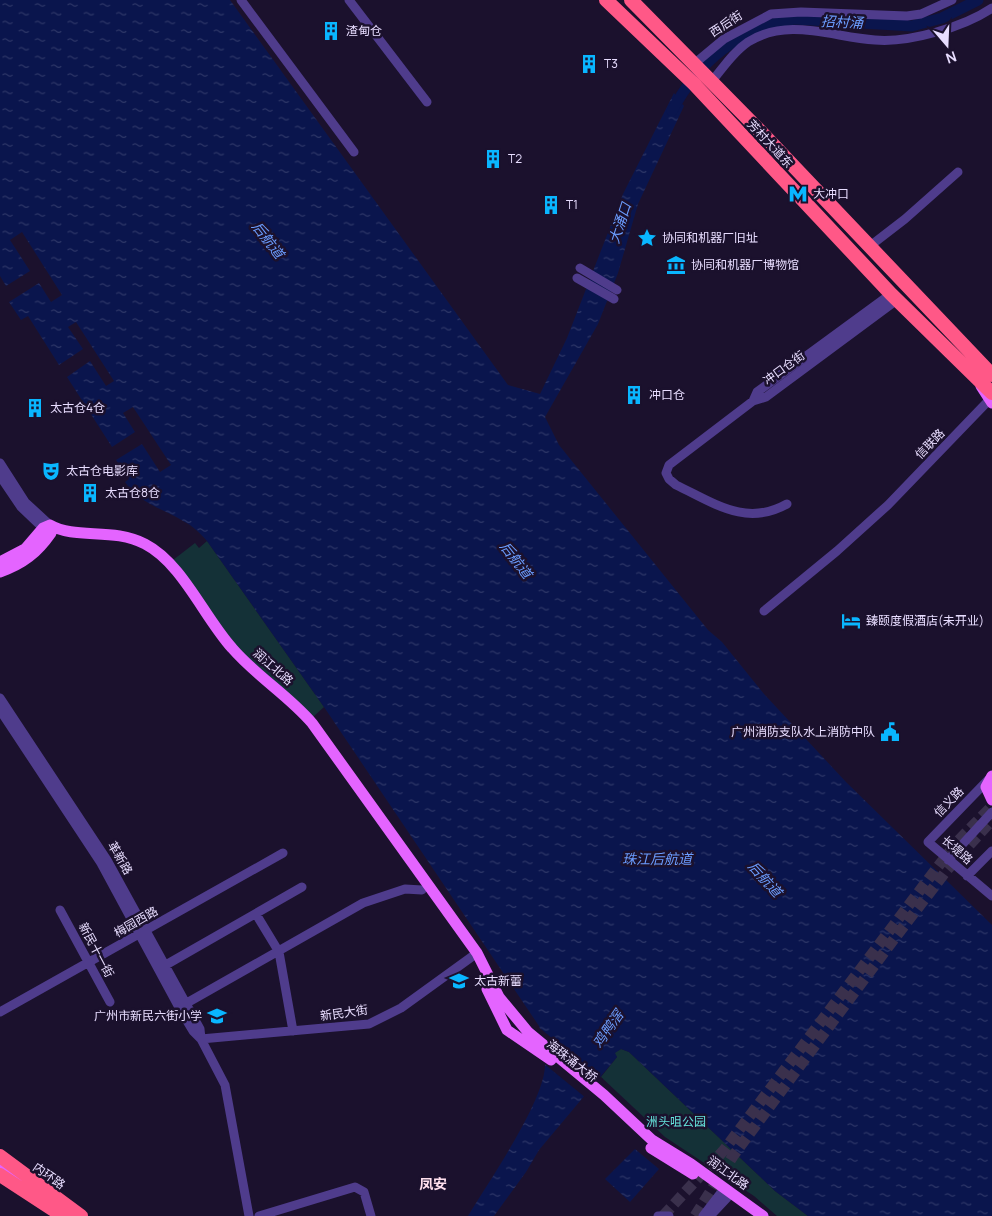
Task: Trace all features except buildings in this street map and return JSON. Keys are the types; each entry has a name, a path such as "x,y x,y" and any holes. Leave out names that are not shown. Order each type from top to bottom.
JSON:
{"highway":[{"name":"芳村大道东","path":"606,0 690,81 894,297 972,375 991,399"},
{"name":"芳村大道东","path":"632,0 989,370"},
{"path":"0,1156 80,1216"},
{"path":"0,1165 56,1214"},
{"name":"内环路","path":"0,1165 80,1216"},
{"name":"内环路","path":"0,1175 56,1214"}],"main road":[{"path":"0,562 25,549 48,529"},
{"path":"0,572 16,566 33,555 48,529"},
{"name":"润江北路","path":"48,529 66,538 119,542 139,549 154,559 168,574 225,652 287,706 309,731 422,890 476,960"},
{"name":"润江北路","path":"48,529 121,535 147,545 162,556 232,649 292,701 312,723 476,960"},
{"path":"990,778 986,786 992,800"},
{"name":"海珠涌大桥","path":"476,960 507,1030 548,1058 612,1111 650,1147 673,1158"},
{"name":"海珠涌大桥","path":"476,960 499,997 533,1037 610,1100 673,1158"},
{"path":"0,1151 89,1216"},
{"name":"润江北路","path":"673,1158 725,1194 763,1216"},
{"path":"0,1165 34,1189 69,1202"},
{"path":"0,1181 56,1214"},
{"name":"润江北路","path":"725,1194 751,1216"}],"street":[{"path":"241,0 354,152"},
{"path":"349,0 427,102"},
{"name":"西后街","path":"702,72 724,39 771,14 801,12 907,16 921,14 952,0"},
{"path":"702,72 742,46 771,32 804,29 891,41 913,37 962,23 991,9"},
{"path":"870,246 905,220 958,172"},
{"path":"577,278 615,295 580,268"},
{"name":"冲口仓街","path":"787,504 774,511 752,515 729,510 676,485 669,479 666,472 669,465 753,400 757,392 894,297"},
{"name":"信联路","path":"764,611 837,551 888,505 991,399"},
{"name":"润江北路","path":"0,463 26,502 48,529"},
{"name":"润江北路","path":"0,476 21,507 48,529"},
{"name":"革新路","path":"0,698 96,843 188,1025 201,1039 225,1085 249,1216"},
{"name":"革新路","path":"0,710 92,849 164,966 200,1029 201,1039"},
{"name":"信义路","path":"928,842 990,778"},
{"path":"948,860 992,812"},
{"name":"长堤路","path":"928,842 992,896"},
{"path":"967,876 992,850"},
{"name":"梅园西路","path":"0,1012 283,853"},
{"path":"164,966 302,888"},
{"path":"185,1004 363,903 405,889 422,890"},
{"name":"新民十一街","path":"60,910 110,1002"},
{"path":"256,914 279,952 293,1031"},
{"name":"新民大街","path":"201,1039 368,1024 401,1008 476,960"},
{"path":"259,1216 355,1188 364,1192 371,1216"},
{"path":"34,1189 71,1216"},
{"path":"703,1216 725,1194"},
{"path":"710,1216 725,1194"},
{"path":"658,1216 668,1216"}],"green space":[{"path":"207,541 324,707 313,717 237,648 173,560 195,543 199,548"},
{"name":"洲头咀公园","path":"621,1049 629,1052 775,1191 808,1216 777,1216 754,1196 665,1137 601,1077 617,1057 614,1053"}],"water":[{"name":"珠江后航道","path":"0,0 230,0 508,385 540,394 567,338 623,194 674,93 684,106 638,204 618,273 598,324 545,417 559,445 708,630 722,642 764,694 846,782 992,925 992,1216 808,1216 775,1191 629,1052 621,1049 615,1053 617,1057 539,1150 526,1172 494,1216 468,1216 525,1122 542,1083 545,1057 539,1026 324,707 207,541 190,525 137,496 125,482 129,479 116,460 142,444 160,472 171,465 133,407 123,413 135,432 112,447 67,377 90,361 106,386 114,381 76,322 68,327 83,349 59,365 28,316 21,320 9,302 39,283 51,302 62,295 22,232 10,240 30,271 6,286 0,276"},
{"path":"635,1149 659,1169 630,1202 605,1179"}],"pier":[{"path":"537,1026 603,1079 586,1098 542,1062"}],"waterway":[{"name":"招村涌","path":"672,111 682,93 708,63 722,50 755,30 794,19 912,26 942,18 978,0"}],"tunnel":[{"path":"663,1216 724,1150 933,873 958,841 992,806"},
{"path":"695,1216 733,1156 894,939 947,870 992,820"}],"place":[{"name":"渣甸仓","path":"331,31"},
{"name":"T3","path":"589,64"},
{"name":"T2","path":"493,159"},
{"name":"大冲口","path":"798,194"},
{"name":"T1","path":"551,205"},
{"name":"协同和机器厂旧址","path":"647,238"},
{"name":"协同和机器厂博物馆","path":"676,265"},
{"name":"冲口仓","path":"634,395"},
{"name":"太古仓4仓","path":"35,408"},
{"name":"太古仓电影库","path":"51,471"},
{"name":"太古仓8仓","path":"90,493"},
{"name":"臻颐度假酒店(未开业)","path":"851,621"},
{"name":"广州消防支队水上消防中队","path":"890,732"},
{"name":"太古新蕾","path":"459,981"},
{"name":"广州市新民六街小学","path":"217,1016"}],"district":[{"name":"凤安","path":"433,1184"}],"water label":[{"name":"大涌口","path":"620,223"},
{"name":"后航道","path":"268,240"},
{"name":"后航道","path":"516,560"},
{"name":"后航道","path":"765,879"},
{"name":"鸡鸭滘","path":"608,1029"}]}
